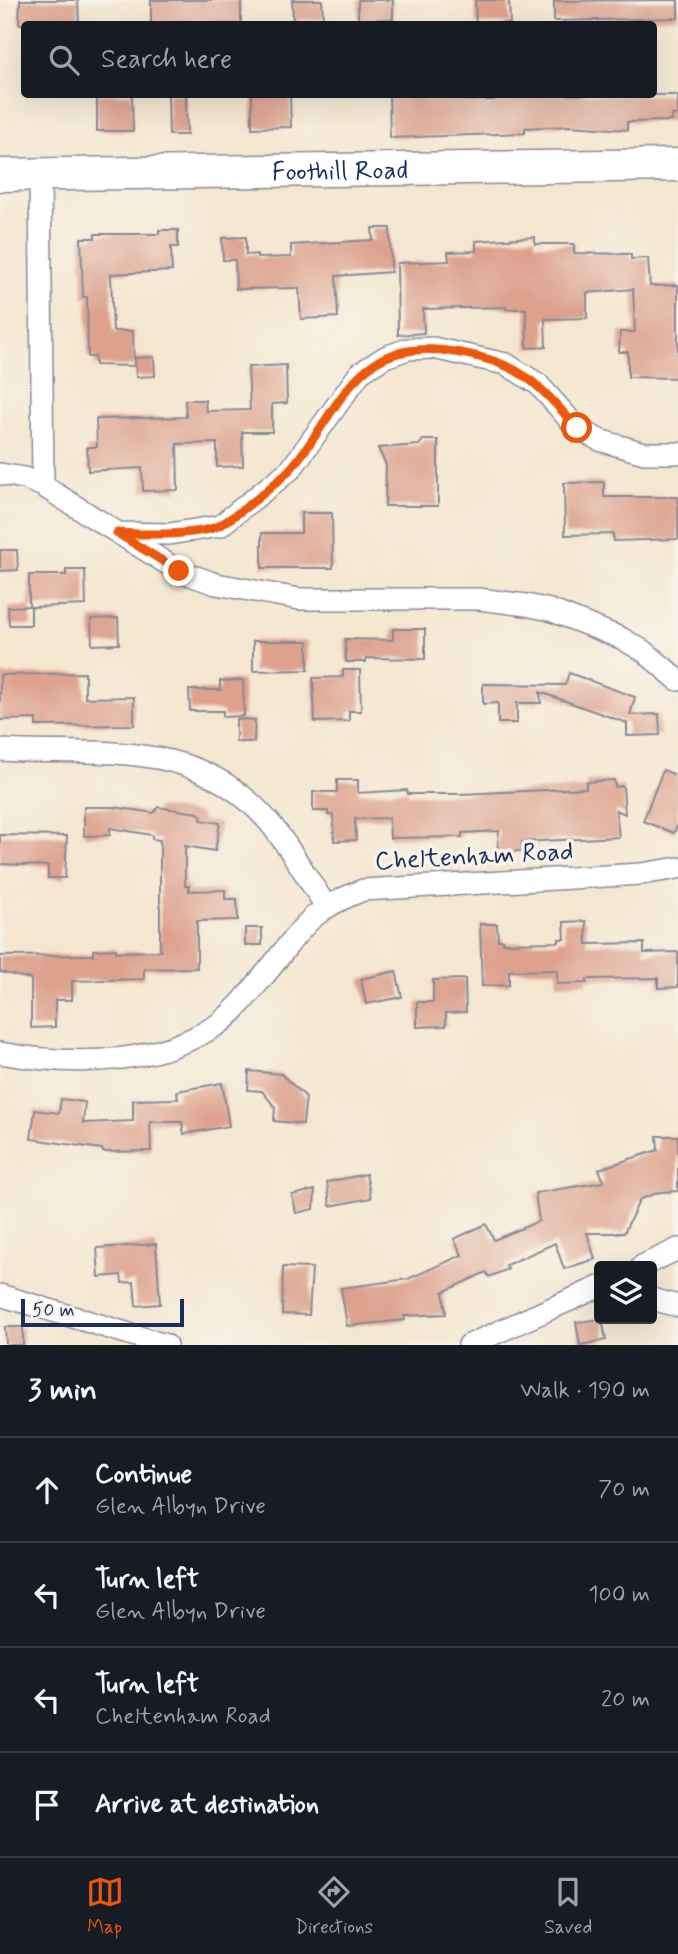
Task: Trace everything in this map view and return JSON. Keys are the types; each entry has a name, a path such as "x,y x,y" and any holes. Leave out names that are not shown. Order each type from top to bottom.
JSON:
{"main road":[{"name":"Foothill Road","path":"0,175 678,165"}],"street":[{"path":"40,175 43,486"},
{"path":"117,533 169,534 220,526 290,468 360,373 385,356 408,349 433,348 506,363 538,384 577,428 599,440 644,453 678,453"},
{"path":"0,474 24,478 43,486 179,571 257,594 299,599 479,599 550,610 621,638 645,652 678,680"},
{"path":"0,750 130,753 159,757 201,770 241,793 269,822 326,906"},
{"name":"Cheltenham Road","path":"0,1053 68,1061 115,1059 151,1053 186,1041 218,1024 234,1009 264,977 294,933 326,906 363,890 641,874 678,868"},
{"path":"653,1261 678,1249"},
{"path":"469,1345 491,1341 594,1290"},
{"path":"0,1295 166,1345"},
{"path":"657,1300 678,1306"}],"building":[{"path":"20,0 78,0 79,21 21,21 19,24"},
{"path":"151,0 241,0 241,21 151,21"},
{"path":"292,0 322,0 323,19 293,20"},
{"path":"358,0 393,0 393,19 358,20"},
{"path":"475,0 509,0 510,21 476,21"},
{"path":"678,0 678,18 554,21 554,1"},
{"path":"657,95 678,95 678,115 672,115 672,121 627,122 627,130 569,126 525,128 525,133 390,138 389,98 494,100 657,98"},
{"path":"97,98 132,98 133,131 97,131"},
{"path":"168,98 186,98 187,135 169,135"},
{"path":"252,98 290,98 291,127 252,128"},
{"path":"372,228 390,228 391,272 336,276 338,317 301,319 299,288 236,289 235,260 223,260 222,238 246,237 246,255 257,254 257,258 291,257 291,245 373,240"},
{"path":"159,230 178,230 178,247 171,247 172,271 111,274 113,331 133,331 134,366 95,365 95,357 88,357 87,297 83,297 81,238 95,238 95,234 159,234"},
{"path":"535,237 535,244 574,244 574,253 631,254 631,259 648,258 650,286 678,285 678,378 628,377 628,352 619,352 620,332 635,332 633,289 587,293 587,318 545,319 546,347 527,348 526,309 506,307 423,309 424,333 398,335 397,263 449,261 448,252 476,251 476,241"},
{"path":"154,357 155,376 136,377 135,358"},
{"path":"286,365 287,403 272,404 272,432 242,432 243,466 217,467 217,443 177,444 178,490 143,491 142,468 88,471 87,447 97,447 96,419 186,417 185,400 205,400 206,411 250,410 248,367"},
{"path":"423,440 438,440 438,506 385,506 386,465 378,448 419,445"},
{"path":"604,482 604,497 678,497 678,539 614,541 613,534 565,535 564,483"},
{"path":"301,513 332,513 333,568 262,568 262,533 301,533"},
{"path":"0,550 17,550 18,570 0,571"},
{"path":"66,570 85,570 86,605 31,607 31,625 9,625 8,607 29,606 29,575 66,575"},
{"path":"118,618 119,644 92,645 91,619"},
{"path":"393,629 425,629 425,659 366,658 366,662 346,662 345,639 393,640"},
{"path":"253,641 308,641 308,670 253,671"},
{"path":"343,670 360,670 361,711 349,711 349,721 315,722 313,678 343,677"},
{"path":"85,673 85,698 134,697 134,725 36,726 36,719 0,720 0,675"},
{"path":"569,673 635,697 630,715 659,714 660,735 627,736 627,723 540,692 541,703 517,703 517,723 498,723 498,703 483,704 483,684 565,685"},
{"path":"243,680 244,716 223,717 223,711 190,711 189,690 220,690 220,681"},
{"path":"236,719 255,720 254,742 236,742"},
{"path":"663,770 678,776 678,823 674,833 643,821"},
{"path":"337,780 358,780 358,793 407,790 408,794 461,794 586,788 586,782 614,780 615,787 623,786 625,814 616,810 619,837 522,842 522,851 497,852 499,831 462,833 462,837 390,838 389,818 355,819 356,840 334,841 333,815 328,815 328,811 313,811 313,792 337,792"},
{"path":"84,807 114,807 154,813 158,807 198,813 202,816 201,820 220,823 215,851 185,846 185,886 189,886 189,891 225,890 225,899 237,899 238,920 197,921 197,968 144,969 144,979 72,981 72,1000 55,1000 55,1027 31,1028 31,979 0,972 0,956 93,955 93,950 116,949 116,952 160,951 160,840 152,839 152,835 110,828 110,835 84,836"},
{"path":"0,835 67,836 65,878 48,878 48,866 0,864"},
{"path":"586,921 587,944 644,943 644,953 678,952 678,987 658,988 658,978 587,979 587,983 557,984 557,970 509,971 509,985 482,986 480,924 497,924 498,940 503,940 503,943 559,942 559,939 565,939 564,922"},
{"path":"245,928 262,928 262,945 245,945"},
{"path":"396,971 402,997 366,1004 361,979"},
{"path":"465,979 466,1012 446,1013 446,1026 417,1027 417,1002 433,1002 433,980"},
{"path":"249,1071 281,1074 306,1097 303,1124 274,1121 275,1107 262,1091 248,1090"},
{"path":"222,1083 229,1126 184,1134 182,1122 150,1122 151,1151 103,1152 102,1149 31,1139 35,1110 59,1113 61,1099 85,1102 83,1123 133,1121 133,1100 178,1099 177,1091"},
{"path":"657,1136 678,1136 678,1191 660,1192 640,1199 624,1233 587,1233 595,1259 564,1269 555,1243 506,1265 508,1269 489,1277 486,1272 443,1292 446,1314 404,1316 405,1320 347,1326 341,1288 408,1279 462,1255 454,1239 486,1224 494,1240 539,1221 535,1193 604,1182 599,1169 658,1150"},
{"path":"366,1174 371,1198 330,1206 327,1182"},
{"path":"315,1190 314,1209 296,1213 292,1195"},
{"path":"156,1244 160,1304 136,1306 134,1282 122,1283 121,1275 99,1277 97,1248"},
{"path":"283,1267 312,1268 309,1315 282,1314"},
{"path":"594,1320 594,1324 603,1324 606,1340 580,1345 576,1322"},
{"path":"5,1327 23,1327 23,1345 6,1345"}],"route":[{"path":"179,571 117,533 155,535 220,526 290,468 360,373 385,356 408,349 433,348 506,363 538,384 577,428"}]}
